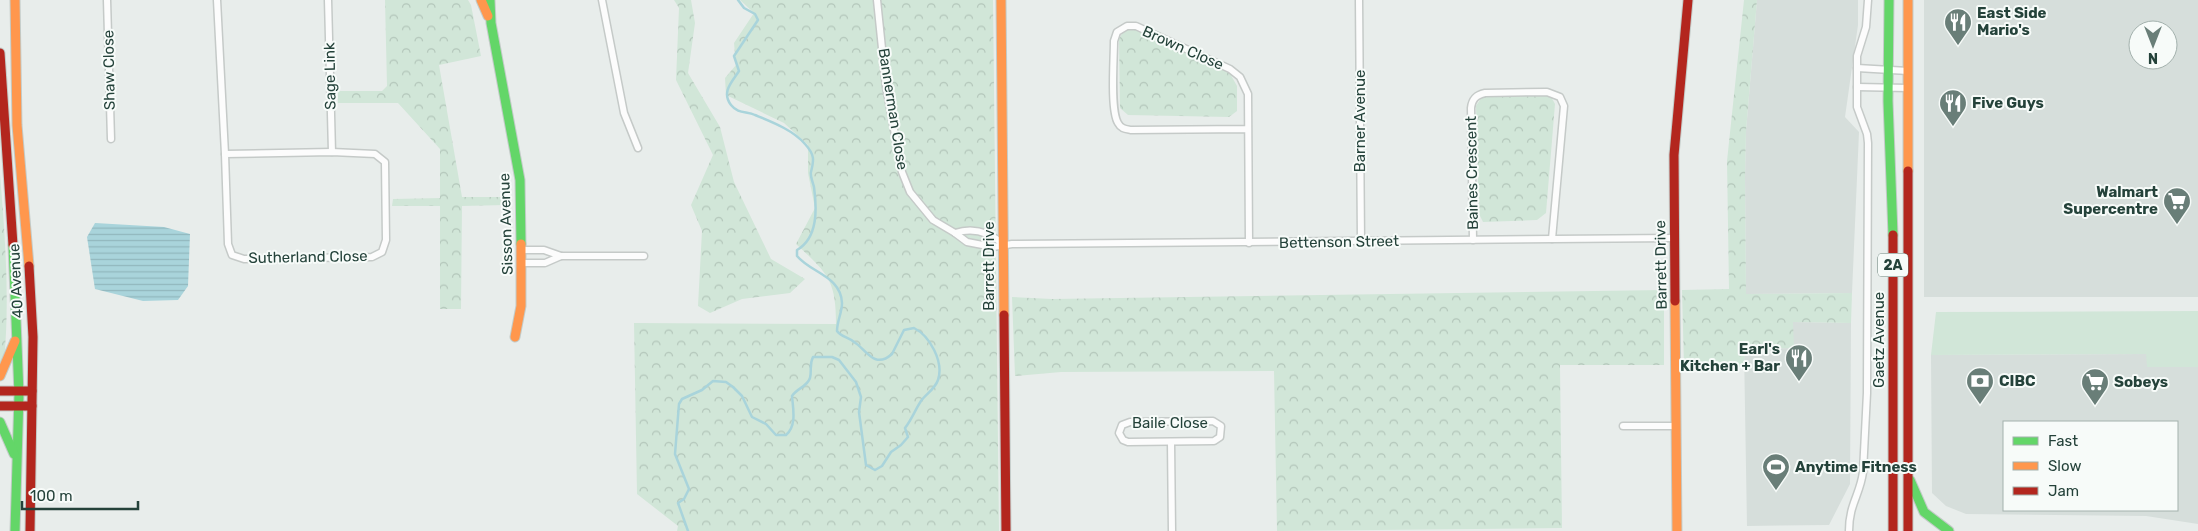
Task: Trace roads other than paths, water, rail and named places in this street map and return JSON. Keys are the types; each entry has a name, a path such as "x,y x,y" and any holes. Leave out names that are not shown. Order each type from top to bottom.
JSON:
{"main road":[{"name":"40 Avenue","path":"16,0 17,125 33,337 30,531"},
{"name":"Sisson Avenue","path":"481,0 491,23"},
{"name":"Sisson Avenue","path":"490,0 491,23 520,180 521,306 515,337"},
{"name":"Barrett Drive","path":"1001,0 1006,531"},
{"name":"Barrett Drive","path":"1676,531 1674,137 1688,0"},
{"name":"Gaetz Avenue","path":"1889,0 1889,87 1893,230 1894,531"},
{"name":"Gaetz Avenue","path":"1908,0 1908,531"},
{"name":"40 Avenue","path":"0,53 1,108 14,255 18,332 16,531"},
{"path":"0,376 13,350 18,332"},
{"path":"0,391 32,391"},
{"path":"0,406 32,406"},
{"path":"0,422 12,446 17,468"},
{"path":"1908,475 1924,512 1949,531"}],"street":[{"name":"Shaw Close","path":"107,0 111,139"},
{"name":"Sutherland Close","path":"217,0 228,244 232,254 244,259 372,257 382,252 385,247 384,162 375,154 332,152 225,154"},
{"name":"Sage Link","path":"328,0 332,152"},
{"path":"602,0 624,113 638,148"},
{"name":"Bannerman Close","path":"877,0 886,81 902,172 910,192 923,211 933,220 955,233"},
{"name":"Barner Avenue","path":"1359,0 1361,241"},
{"path":"1849,531 1850,508 1864,472 1868,394 1868,143 1867,134 1857,107 1857,68 1858,50 1866,27 1868,0"},
{"name":"Brown Close","path":"1248,130 1131,130 1120,126 1114,111 1114,41 1117,32 1127,26 1136,26 1235,72 1242,79 1247,91 1248,130 1249,243"},
{"path":"1857,68 1908,71"},
{"path":"1857,87 1908,88"},
{"name":"Baines Crescent","path":"1473,240 1471,108 1473,100 1477,95 1485,93 1547,92 1560,96 1564,106 1552,239"},
{"path":"955,233 968,229 992,235 1003,244"},
{"path":"955,233 967,242 993,247 1003,244"},
{"name":"Bettenson Street","path":"1003,244 1674,238"},
{"path":"521,250 544,250 561,256 644,256"},
{"path":"521,263 545,263 561,256"},
{"name":"Baile Close","path":"1213,421 1218,423 1222,429 1220,437 1214,441 1171,442 1128,442 1123,440 1120,433 1122,425 1130,422 1213,421"},
{"path":"1623,426 1676,426"},
{"name":"Baile Close","path":"1171,442 1172,531"}],"water":[{"path":"95,223 164,227 190,234 188,286 178,300 143,301 95,289 87,237"}],"waterway":[{"path":"688,531 678,503 684,499 689,489 675,454 679,404 682,399 702,390 713,381 726,382 742,396 752,417 766,424 776,435 786,435 793,422 792,396 809,381 813,357 832,357 839,360 856,382 861,397 859,412 866,465 875,470 882,466 891,452 908,437 905,428 921,401 937,383 939,373 939,365 934,350 925,337 914,328 904,330 892,354 880,360 871,357 852,340 840,335 837,331 842,303 837,287 797,256 797,250 809,238 814,222 816,204 811,175 813,161 811,151 800,139 788,131 755,115 737,110 728,100 727,91 739,71 734,56 758,20 755,14 744,8 738,0"}],"place":[{"name":"East Side Mario's","path":"1958,46"},
{"name":"Five Guys","path":"1953,127"},
{"name":"Walmart Supercentre","path":"2177,225"},
{"name":"Earl's Kitchen + Bar","path":"1799,382"},
{"name":"CIBC","path":"1980,405"},
{"name":"Sobeys","path":"2095,406"},
{"name":"Anytime Fitness","path":"1776,491"}]}
